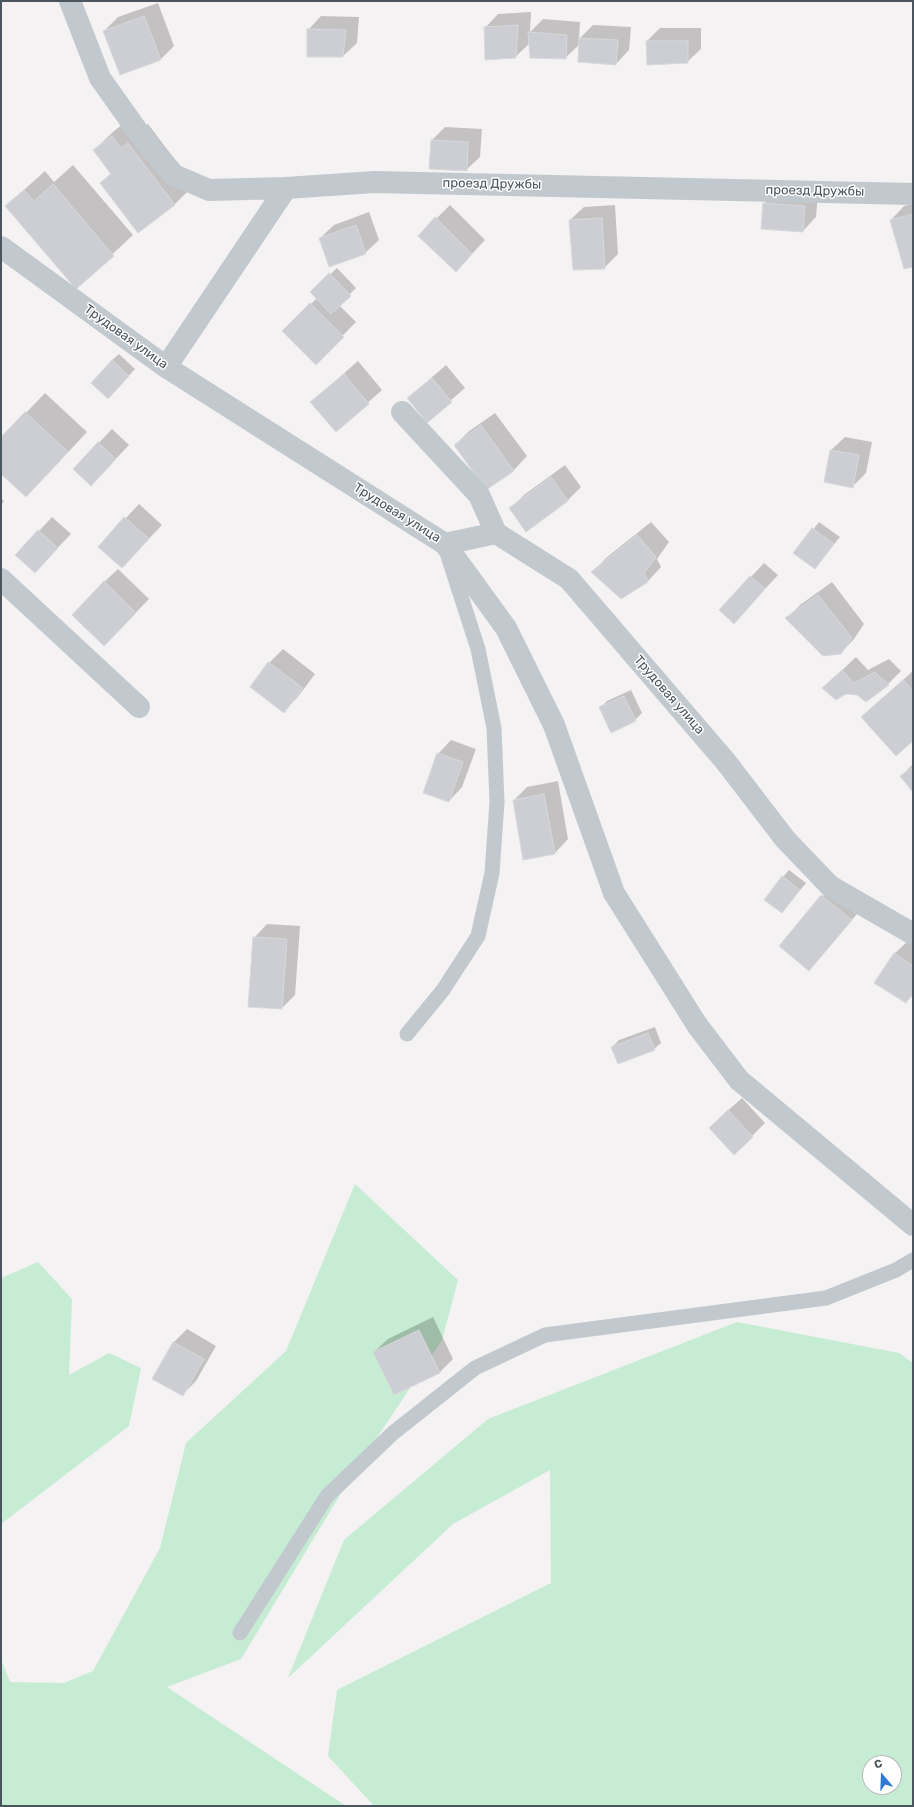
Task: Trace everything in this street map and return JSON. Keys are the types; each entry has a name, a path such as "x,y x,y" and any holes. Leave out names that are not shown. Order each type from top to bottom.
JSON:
{"street":[{"name":"проезд Дружбы","path":"70,1 100,78 144,140 174,174 209,190 286,188 374,182 913,194"},
{"path":"166,367 286,188"},
{"name":"Трудовая улица","path":"1,247 166,367 445,544 496,533 569,579 726,762 785,840 830,886 913,934"},
{"path":"402,412 479,495 496,533"},
{"path":"445,544 506,628 554,725 614,893 697,1025 739,1080 913,1225"},
{"path":"1,579 139,707"}],"lane":[{"path":"407,1034 443,990 478,936 492,873 497,802 494,728 478,649 445,544"},
{"path":"240,1633 327,1496 393,1433 475,1368 545,1335 826,1298 896,1270 913,1260"}],"green space":[{"path":"355,1184 458,1280 442,1340 352,1475 241,1659 167,1687 346,1806 1,1806 1,1659 10,1682 64,1683 93,1671 160,1548 186,1443 286,1351"},
{"path":"38,1262 72,1299 69,1375 109,1353 141,1368 129,1426 1,1524 1,1278"},
{"path":"737,1322 899,1353 913,1363 913,1806 374,1806 328,1756 337,1690 551,1583 550,1470 453,1524 288,1678 344,1540 488,1419"}],"building":[{"path":"144,16 161,60 120,75 103,31"},
{"path":"518,25 516,58 485,60 484,27"},
{"path":"307,29 346,30 343,57 307,57"},
{"path":"528,32 567,35 566,59 530,58"},
{"path":"579,38 618,40 616,65 578,62"},
{"path":"646,41 688,41 688,63 647,65"},
{"path":"112,136 121,148 128,143 175,205 138,233 100,183 111,174 93,150"},
{"path":"431,140 468,142 467,171 429,169"},
{"path":"53,184 114,256 76,289 5,206 24,190 34,201"},
{"path":"763,203 805,206 803,232 761,229"},
{"path":"913,214 913,267 904,269 890,220"},
{"path":"435,217 472,254 456,272 418,236"},
{"path":"602,218 605,269 573,270 569,220"},
{"path":"356,225 366,254 329,267 319,238"},
{"path":"329,273 351,296 331,314 310,292"},
{"path":"310,303 344,337 316,365 282,331"},
{"path":"112,360 129,376 108,399 91,383"},
{"path":"344,374 369,404 336,432 310,402"},
{"path":"432,378 452,402 427,423 407,398"},
{"path":"25,412 68,452 26,497 1,474 1,437"},
{"path":"481,425 514,471 486,490 454,445"},
{"path":"98,442 116,459 91,486 73,469"},
{"path":"830,450 859,455 853,488 824,482"},
{"path":"551,477 568,501 526,532 509,508"},
{"path":"124,517 149,539 122,568 98,547"},
{"path":"812,528 834,544 815,569 793,553"},
{"path":"38,530 58,548 35,573 15,555"},
{"path":"637,535 656,557 644,573 648,582 621,599 591,572"},
{"path":"750,576 765,589 734,624 719,610"},
{"path":"104,581 136,613 104,646 72,615"},
{"path":"818,595 852,638 841,654 823,656 785,618"},
{"path":"268,662 303,688 284,713 250,687"},
{"path":"842,670 854,683 875,672 889,685 866,702 857,695 846,694 836,700 822,688"},
{"path":"903,680 913,691 913,741 896,756 861,717"},
{"path":"624,696 636,721 611,733 599,707"},
{"path":"437,753 463,762 449,802 423,793"},
{"path":"913,767 913,791 912,791 900,776"},
{"path":"544,794 555,854 523,860 513,800"},
{"path":"782,876 800,890 782,913 764,900"},
{"path":"821,895 852,920 809,971 779,946"},
{"path":"253,937 287,939 282,1009 248,1007"},
{"path":"894,953 913,966 913,992 906,1003 874,983"},
{"path":"648,1033 655,1050 618,1064 611,1047"},
{"path":"728,1110 753,1137 734,1155 709,1128"},
{"path":"419,1330 440,1373 394,1395 373,1352"},
{"path":"173,1342 204,1359 183,1396 152,1379"}]}
